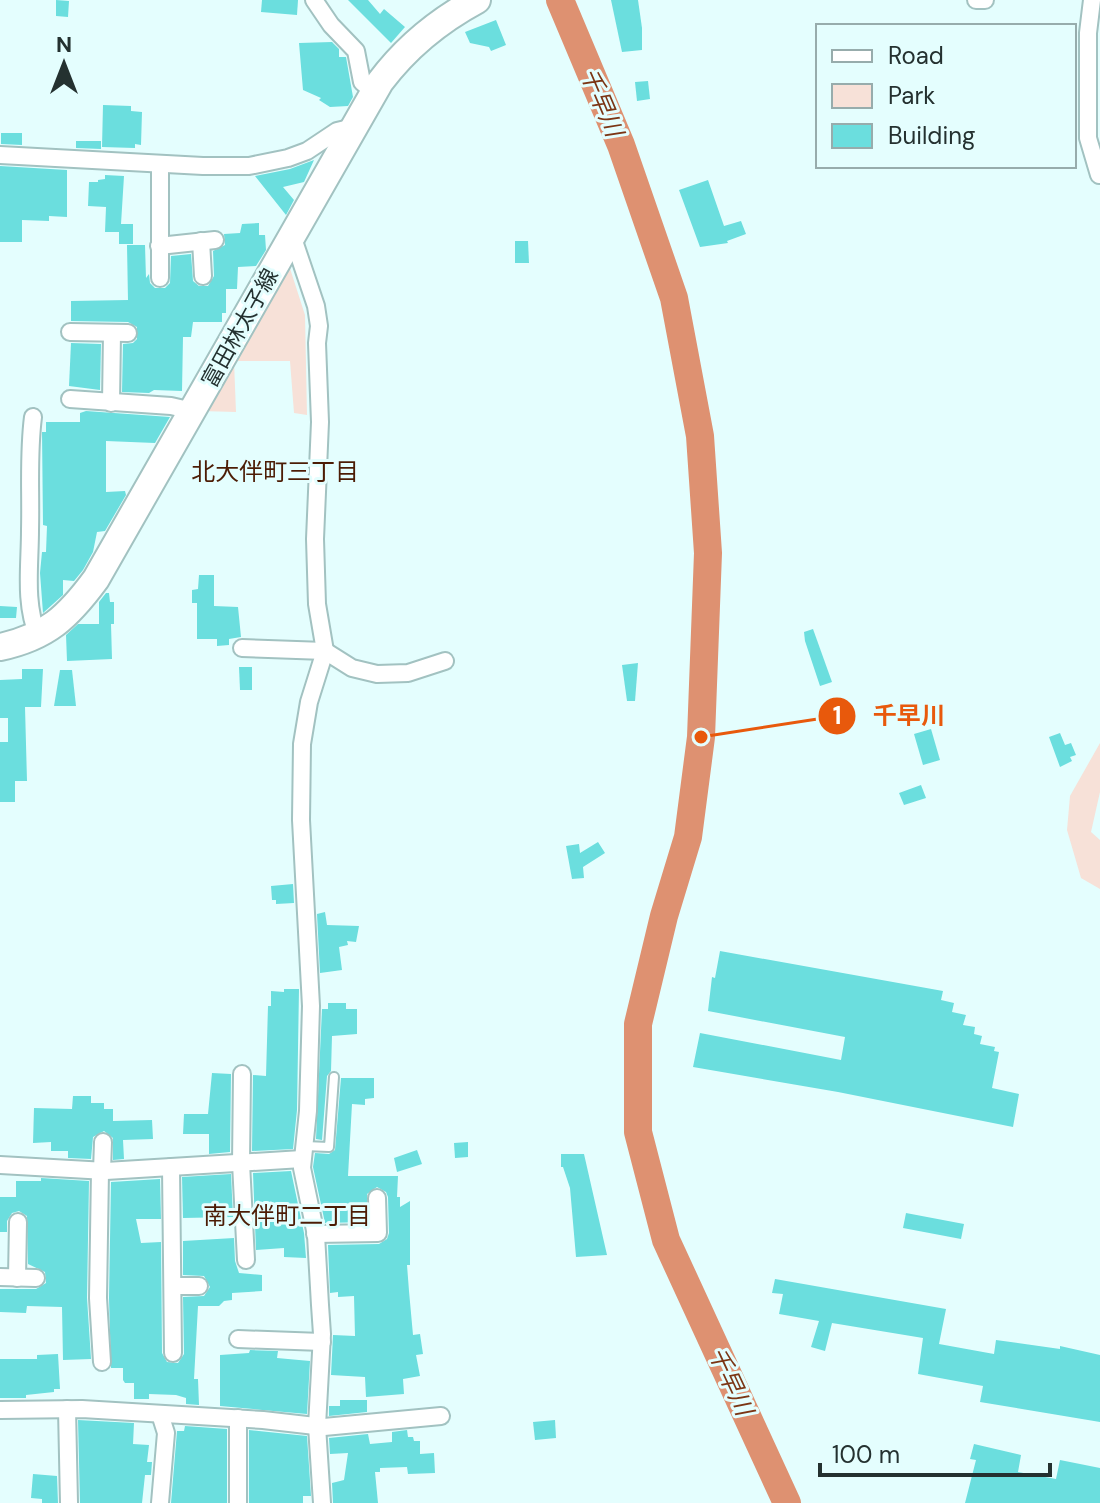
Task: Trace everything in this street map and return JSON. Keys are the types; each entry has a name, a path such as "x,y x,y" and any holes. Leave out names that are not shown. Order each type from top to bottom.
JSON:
{"main road":[{"name":"富田林太子線","path":"0,647 38,636 65,616 96,579 374,92 391,68 426,33 448,15 477,0"}],"street":[{"path":"314,0 331,25 356,51 362,82 374,92"},
{"path":"976,0 985,0"},
{"path":"1092,0 1094,47 1081,69 1088,138 1099,175"},
{"path":"0,155 249,166 307,151 337,131 354,127"},
{"path":"160,164 160,278"},
{"path":"292,235 319,316 320,422 315,539 318,611 325,651 309,702 302,744 302,835 311,1006 303,1152 315,1234 322,1342 317,1426 322,1503"},
{"path":"159,246 208,240 203,276"},
{"path":"70,332 120,333 111,403"},
{"path":"70,399 171,406 193,411"},
{"path":"33,417 28,456 31,526 29,615 38,636"},
{"path":"242,648 325,651 352,668 377,674 408,673 445,661"},
{"path":"242,1074 241,1163 246,1260"},
{"path":"102,1362 98,1298 103,1142"},
{"path":"0,1165 101,1171 241,1163 303,1152"},
{"path":"171,1167 173,1353"},
{"path":"315,1234 386,1233 377,1198"},
{"path":"18,1222 8,1277 36,1278"},
{"path":"174,1286 199,1286"},
{"path":"238,1339 322,1342"},
{"path":"0,1410 67,1409 238,1418 317,1426 441,1416"},
{"path":"67,1409 69,1503"},
{"path":"156,1491 166,1433 160,1414"},
{"path":"238,1418 238,1503"}],"lane":[{"path":"303,1152 329,1147 334,1077"}],"green space":[{"path":"287,259 305,315 307,415 294,413 290,361 234,361 236,412 201,411"},
{"path":"1100,743 1100,792 1091,832 1100,840 1100,889 1081,878 1067,830 1070,796"}],"building":[{"path":"56,0 69,1 68,17 56,16"},
{"path":"262,0 298,0 297,15 261,12"},
{"path":"348,0 368,0 380,14 384,9 405,27 391,43"},
{"path":"611,0 638,0 642,50 622,52"},
{"path":"496,20 506,45 491,51 489,47 470,43 465,32"},
{"path":"332,42 339,49 339,57 346,57 353,97 348,106 330,107 319,100 321,98 303,90 299,43"},
{"path":"648,81 650,99 637,101 635,82"},
{"path":"103,105 131,106 131,111 142,112 141,145 135,144 135,148 102,147"},
{"path":"1,133 22,133 22,145 1,144"},
{"path":"76,141 101,141 101,149 76,148"},
{"path":"314,160 304,182 283,187 294,200 286,215 255,176 290,169"},
{"path":"0,166 67,170 67,217 49,216 49,221 22,220 22,242 0,242"},
{"path":"105,175 124,176 121,224 133,224 133,244 119,244 119,232 105,232 106,207 88,206 89,182 105,179"},
{"path":"708,180 724,226 741,221 746,234 728,243 700,247 679,190"},
{"path":"259,223 259,235 265,235 266,250 256,266 238,267 237,289 226,289 226,313 222,313 222,322 193,322 191,337 183,337 182,391 122,392 123,344 133,343 137,339 137,327 128,322 71,321 71,301 128,300 127,245 145,245 146,278 149,274 150,283 155,288 165,288 170,283 171,256 191,254 193,281 199,286 208,286 214,276 213,251 225,245 224,234 240,233 242,224"},
{"path":"515,241 528,241 529,263 515,263"},
{"path":"71,343 101,344 100,390 69,386"},
{"path":"80,413 170,417 155,443 106,441 106,492 125,491 126,495 105,531 97,532 93,552 83,570 74,581 63,580 63,595 43,613 40,573 42,552 46,552 47,526 43,525 42,432 46,432 46,422 80,422"},
{"path":"199,575 214,575 214,606 238,607 241,637 229,639 229,645 217,646 217,639 197,639 197,603 192,603 192,590 198,589"},
{"path":"109,593 110,602 114,602 112,659 67,661 66,635 78,624 99,624 99,602"},
{"path":"0,606 17,607 16,618 0,618"},
{"path":"813,629 832,682 820,686 805,641 804,632"},
{"path":"638,663 635,701 627,701 622,665"},
{"path":"239,667 252,667 252,690 240,690"},
{"path":"22,669 43,669 41,707 25,707 27,781 15,781 15,802 0,802 0,742 8,742 8,718 0,718 0,680 22,679"},
{"path":"60,670 72,670 76,706 54,706"},
{"path":"931,729 940,760 923,765 914,734"},
{"path":"1060,733 1065,745 1071,743 1076,755 1060,767 1049,737"},
{"path":"921,785 926,798 904,805 899,793"},
{"path":"598,842 605,853 583,867 584,878 572,879 566,846 579,844 580,853"},
{"path":"293,884 294,903 276,904 276,900 272,900 271,886"},
{"path":"325,912 327,925 359,926 356,942 347,941 348,945 339,947 342,970 320,973 317,914"},
{"path":"720,951 943,991 941,1000 954,1003 952,1012 966,1015 963,1025 975,1027 974,1034 982,1036 980,1044 995,1047 994,1051 999,1052 992,1088 1019,1094 1013,1127 693,1067 700,1033 841,1060 845,1037 708,1011 712,977 715,978"},
{"path":"284,989 299,989 297,1110 293,1149 252,1151 253,1075 266,1076 271,991 284,992"},
{"path":"328,1003 346,1003 346,1009 357,1009 357,1034 332,1036 322,1140 316,1139 322,1009 328,1009"},
{"path":"212,1073 231,1074 230,1152 209,1154 209,1134 183,1134 184,1114 208,1114"},
{"path":"341,1078 374,1078 374,1098 365,1099 365,1105 352,1104 348,1176 398,1176 400,1207 410,1201 409,1291 413,1335 420,1334 423,1354 416,1355 420,1376 403,1379 404,1394 366,1397 365,1377 331,1375 333,1335 355,1336 354,1296 338,1297 338,1292 330,1293 328,1245 379,1244 387,1239 389,1233 388,1197 377,1187 367,1194 367,1222 325,1223 313,1167 315,1153 329,1154 335,1150"},
{"path":"73,1096 91,1096 91,1103 104,1103 104,1109 113,1109 113,1121 152,1120 153,1139 123,1140 124,1159 113,1160 113,1138 104,1131 93,1137 91,1159 68,1158 68,1151 51,1151 51,1142 33,1143 34,1108 72,1109"},
{"path":"468,1142 468,1157 455,1158 454,1143"},
{"path":"417,1150 422,1164 397,1172 394,1158"},
{"path":"561,1154 584,1154 607,1255 576,1257 570,1188 561,1167"},
{"path":"291,1171 306,1258 284,1257 284,1248 256,1250 253,1173"},
{"path":"231,1174 233,1217 183,1218 182,1177"},
{"path":"41,1178 89,1181 87,1298 91,1359 63,1360 62,1307 27,1306 26,1313 0,1312 0,1289 36,1289 46,1283 45,1272 28,1264 27,1216 19,1211 12,1213 7,1221 7,1232 0,1232 0,1197 16,1197 16,1181 41,1181"},
{"path":"160,1179 161,1219 136,1219 141,1243 161,1242 162,1353 167,1362 178,1363 184,1354 183,1297 204,1296 210,1287 204,1276 183,1275 183,1241 234,1238 239,1273 262,1275 262,1291 232,1293 232,1300 224,1301 219,1306 198,1306 194,1379 198,1379 199,1405 186,1404 186,1398 176,1395 149,1394 149,1399 134,1399 134,1383 125,1383 123,1368 111,1368 111,1182"},
{"path":"906,1213 964,1224 961,1239 903,1228"},
{"path":"775,1279 946,1309 939,1344 994,1354 996,1340 1060,1349 1060,1346 1100,1355 1100,1422 980,1402 983,1386 918,1374 923,1338 832,1323 825,1351 811,1347 819,1321 779,1314 783,1294 772,1293"},
{"path":"250,1350 278,1351 277,1358 310,1361 307,1414 220,1406 220,1355 249,1353"},
{"path":"58,1354 60,1389 26,1395 26,1398 0,1398 0,1359 37,1359 37,1355"},
{"path":"340,1400 367,1400 367,1412 329,1416 329,1406 340,1406"},
{"path":"78,1420 134,1423 133,1444 149,1445 147,1462 152,1462 151,1475 145,1475 142,1503 80,1503"},
{"path":"555,1420 556,1438 535,1440 533,1422"},
{"path":"185,1426 227,1429 227,1503 171,1503 177,1431 184,1431"},
{"path":"249,1430 307,1436 311,1496 303,1496 303,1503 249,1503"},
{"path":"407,1430 408,1437 420,1441 420,1454 434,1453 435,1473 408,1474 407,1467 380,1468 380,1472 375,1472 378,1503 333,1503 332,1483 344,1480 348,1453 330,1454 329,1438 368,1434 370,1444 392,1442 392,1432"},
{"path":"974,1444 1021,1455 1018,1472 1056,1479 1060,1460 1100,1468 1100,1503 965,1503 976,1460 970,1459"},
{"path":"33,1474 57,1476 58,1503 42,1503 42,1499 31,1498"}],"waterway":[{"name":"千早川","path":"560,0 621,145 674,298 700,436 708,553 701,737 688,837 664,916 638,1024 638,1132 666,1240 787,1503"}],"place":[{"name":"千早川","path":"701,737"}],"district":[{"name":"北大伴町三丁目","path":"275,471"},
{"name":"南大伴町二丁目","path":"287,1215"}]}
